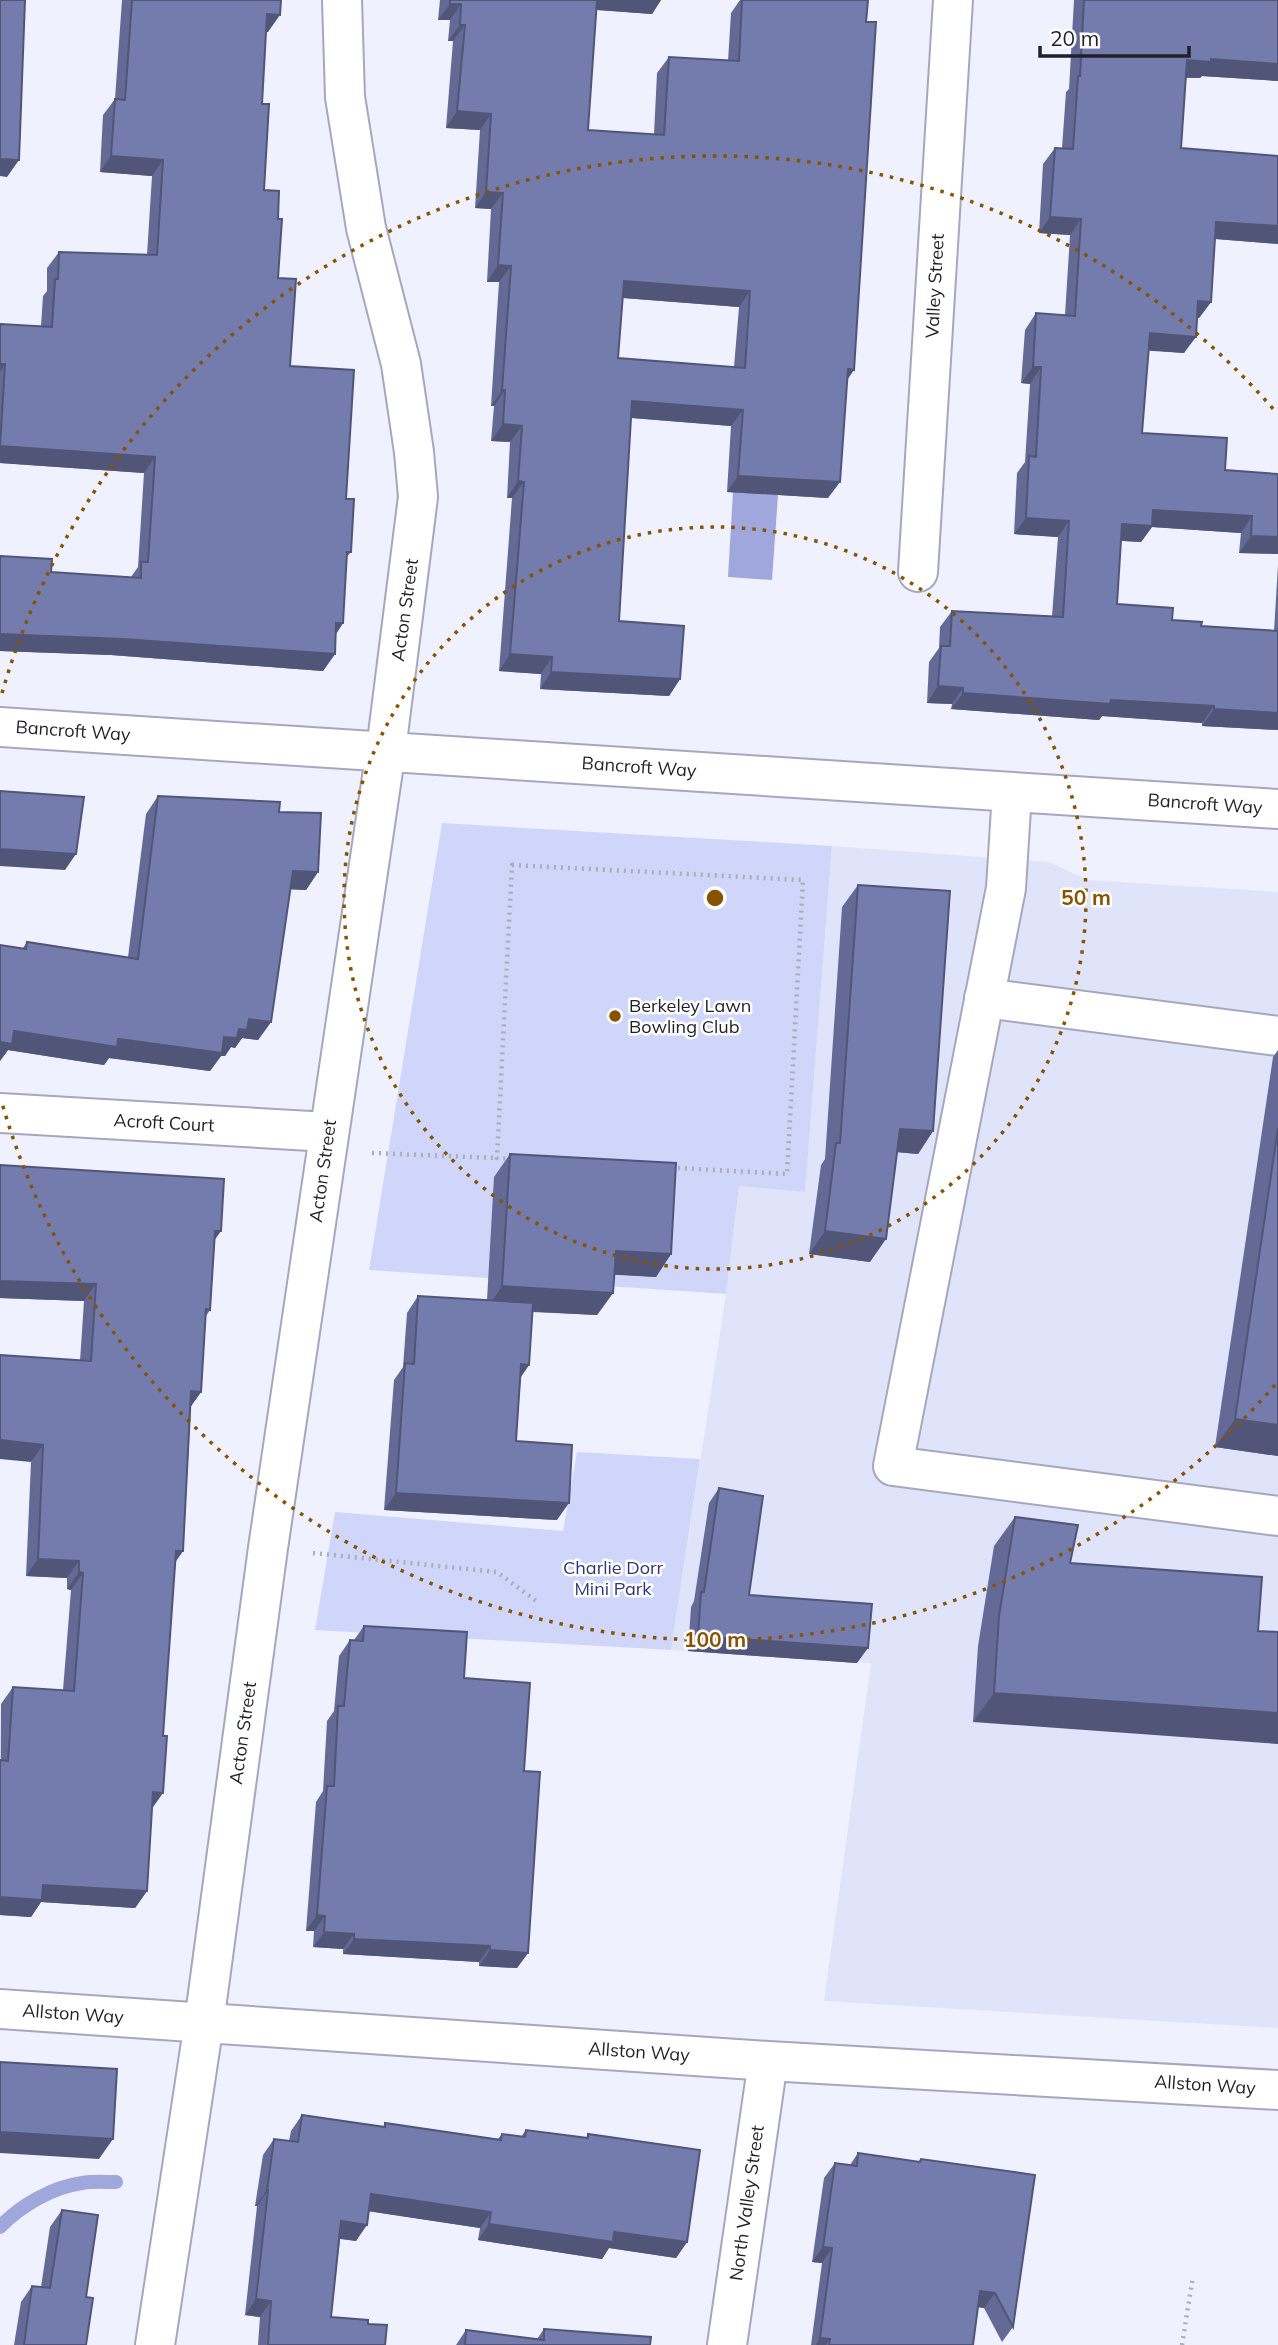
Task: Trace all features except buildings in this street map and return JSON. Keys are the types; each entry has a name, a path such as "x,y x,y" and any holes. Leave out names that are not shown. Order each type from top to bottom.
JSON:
{"street":[{"name":"Acton Street","path":"155,2345 204,2023 268,1548 386,750 418,497 401,364 366,228 345,97 342,0"},
{"name":"Valley Street","path":"918,572 953,0"},
{"name":"Bancroft Way","path":"0,727 1278,809"},
{"path":"1012,792 1006,888 893,1466 1278,1516"},
{"path":"985,998 1278,1036"},
{"name":"Acroft Court","path":"0,1113 327,1142"},
{"name":"Allston Way","path":"0,2009 768,2061 1278,2090"},
{"name":"North Valley Street","path":"727,2345 768,2061"}],"path":[{"path":"327,1142 497,1158 787,1174 803,880 512,865 497,1158"},
{"path":"268,1548 497,1572 536,1601"},
{"path":"1182,2345 1193,2276"}],"shaded area":[{"path":"733,492 778,495 772,580 728,577"},
{"path":"832,846 1049,862 1088,880 1278,892 1278,2028 824,2001 871,1663 671,1650 726,1294 739,1186 805,1191"}],"green space":[{"name":"Berkeley Lawn Bowling Club","path":"442,823 832,846 805,1192 739,1186 726,1294 369,1270"},
{"name":"Charlie Dorr Mini Park","path":"577,1452 700,1459 671,1650 315,1630 335,1512 563,1531"}],"waterway":[{"path":"0,2227 28,2204 60,2188 86,2182 116,2182"}],"place":[{"name":"Berkeley Lawn Bowling Club","path":"615,1016"}]}
